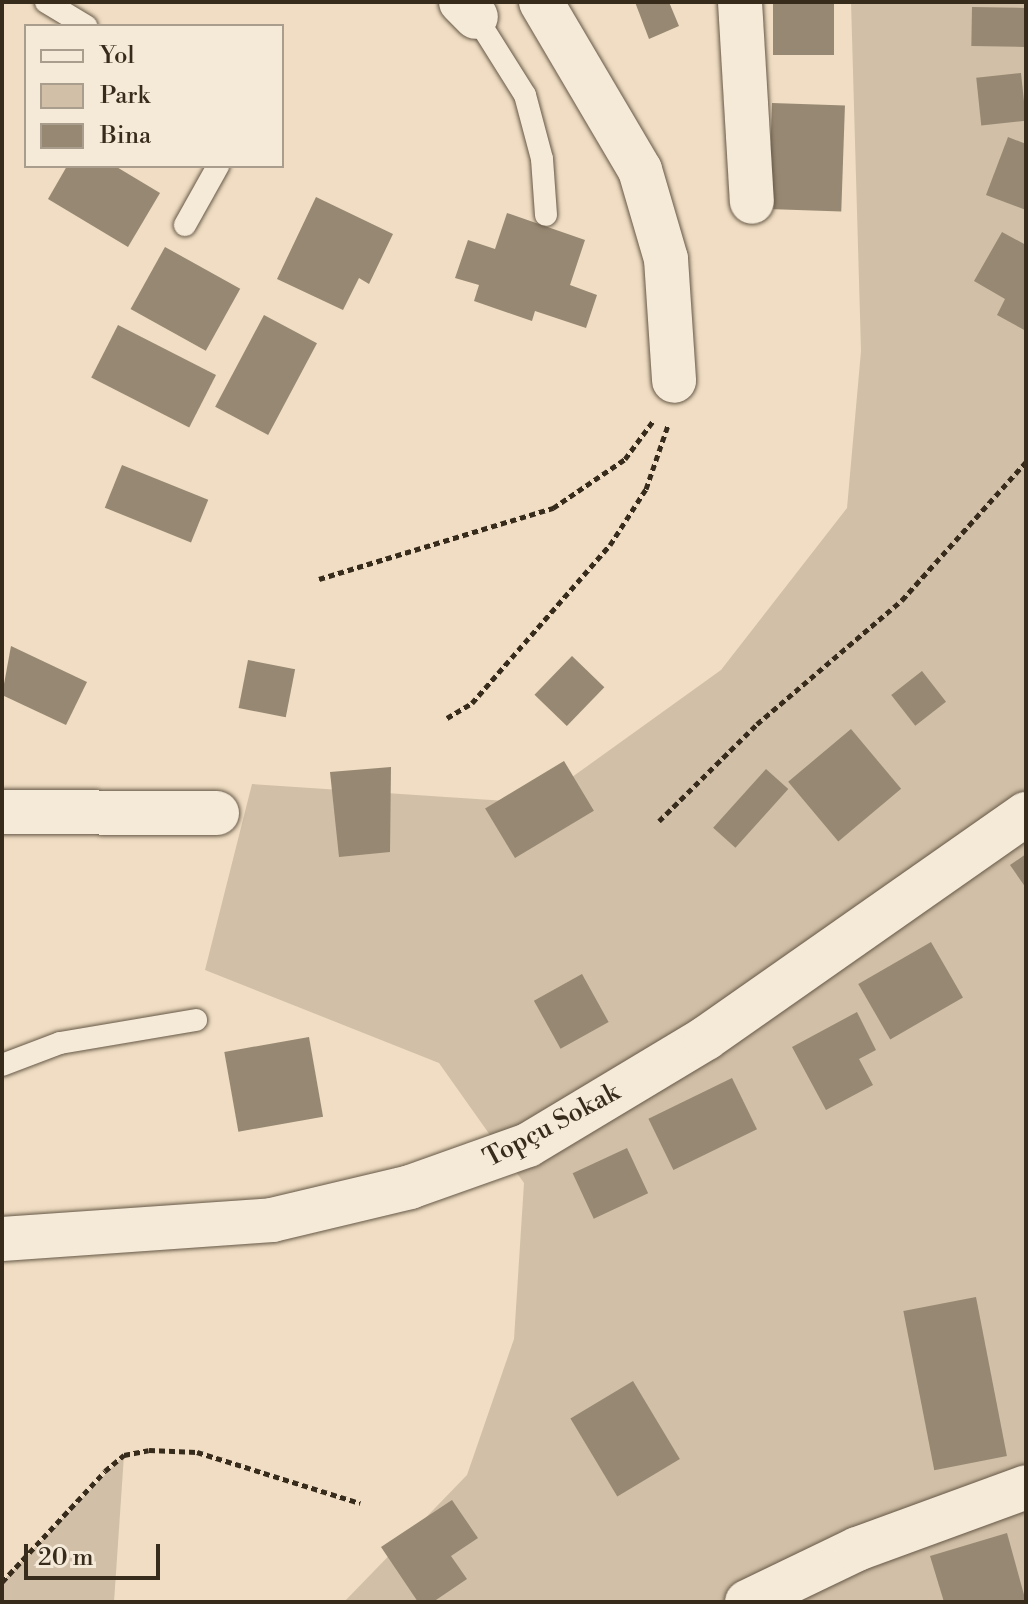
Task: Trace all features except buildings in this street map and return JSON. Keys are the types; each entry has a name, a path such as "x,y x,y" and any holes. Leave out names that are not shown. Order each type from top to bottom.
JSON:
{"street":[{"path":"541,2 640,170 666,259 674,381"},
{"path":"740,2 752,202"},
{"path":"2,812 217,813"},
{"name":"Topçu Sokak","path":"2,1239 272,1220 488,1162 706,1038 1026,814"},
{"path":"747,1602 857,1549 1026,1487"}],"lane":[{"path":"46,2 83,24"},
{"path":"469,9 525,95 542,159 546,215"},
{"path":"185,225 217,168"},
{"path":"2,1065 74,1039 196,1020"}],"path":[{"path":"319,579 482,534 595,485 625,459 674,381"},
{"path":"447,718 472,703 610,545 665,441 674,381"},
{"path":"659,821 757,724 902,600 1026,462"},
{"path":"2,1582 105,1471 124,1455 149,1450 251,1466 360,1503"}],"green space":[{"path":"851,2 1026,2 1026,1602 344,1602 467,1475 514,1339 524,1183 439,1063 205,970 252,784 536,803 721,670 847,508 861,351"},
{"path":"124,1455 114,1602 2,1602 2,1582"}]}
